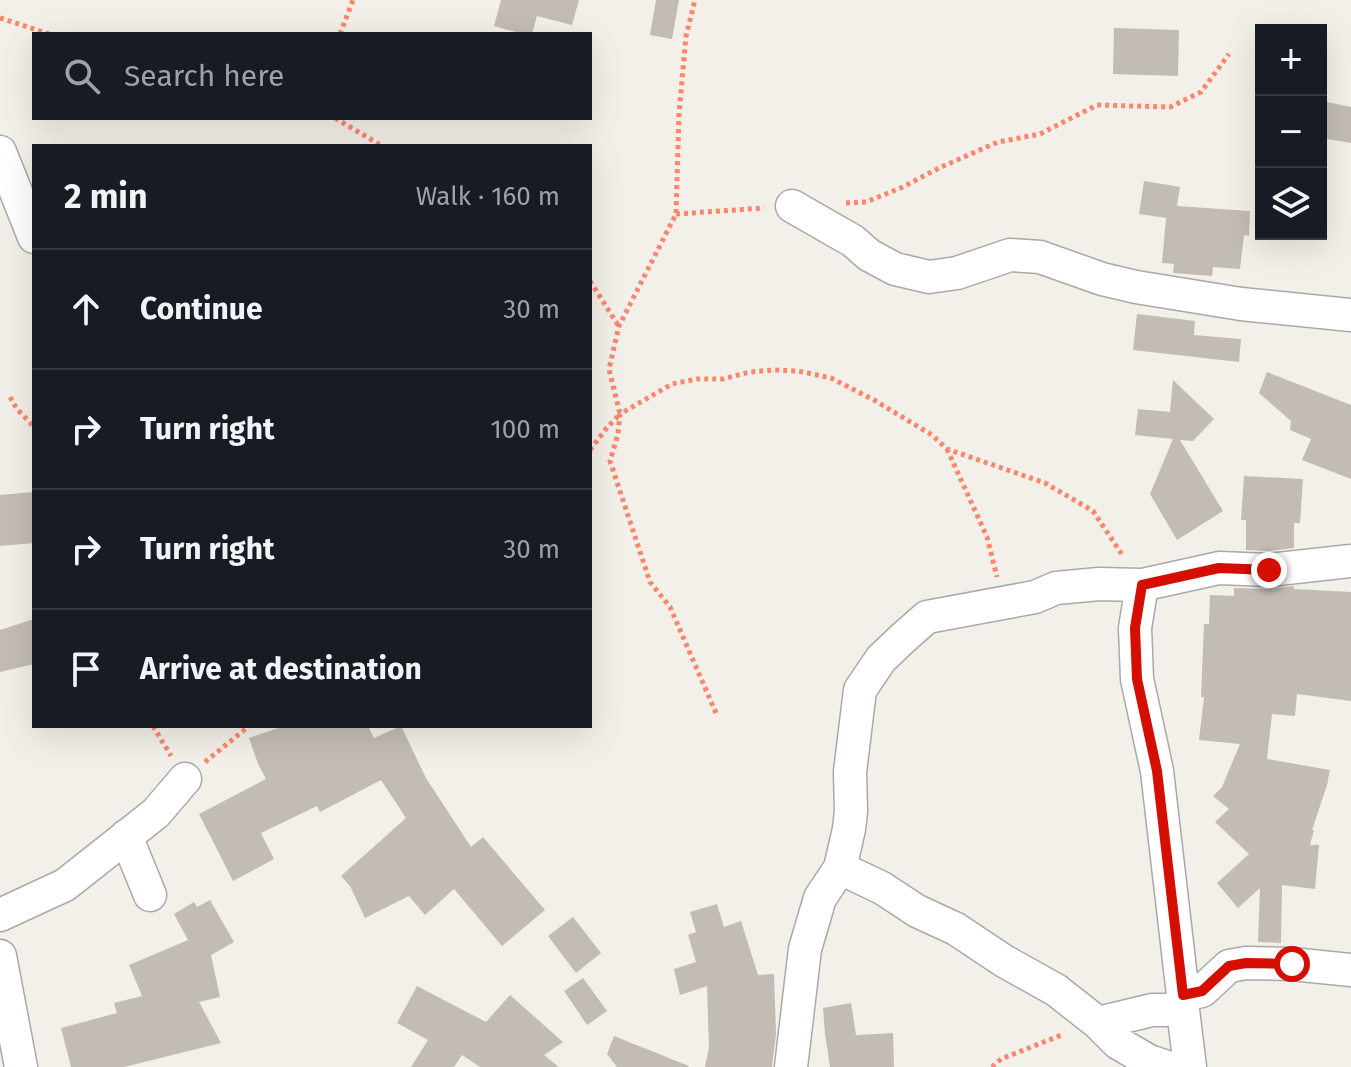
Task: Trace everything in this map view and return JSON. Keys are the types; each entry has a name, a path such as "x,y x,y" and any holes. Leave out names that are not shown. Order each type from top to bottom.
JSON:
{"street":[{"path":"0,152 32,232"},
{"path":"792,206 895,269 929,277 957,273 1010,255 1040,257 1102,279 1136,287 1241,304 1351,315"},
{"path":"791,1067 805,949 820,898 840,868 849,829 850,772 860,690 881,659 927,617 1035,597 1056,588 1099,584 1142,585 1219,568 1269,570 1351,561"},
{"path":"1142,585 1135,628 1137,679 1157,771 1190,1067"},
{"path":"0,915 65,885 156,813 185,779"},
{"path":"126,836 150,895"},
{"path":"840,868 956,929 1056,990 1118,1043 1149,1061 1167,1067"},
{"path":"0,956 21,1067"},
{"path":"1098,1023 1183,1003 1202,991 1229,966 1246,963 1292,964 1351,970"}],"path":[{"path":"341,32 353,0"},
{"path":"695,0 686,36 679,114 676,214 619,326 609,369 620,414 610,461 650,582 670,607 716,713"},
{"path":"0,18 43,32"},
{"path":"676,214 866,202 970,153 998,142 1040,134 1097,105 1170,107 1201,92 1229,54"},
{"path":"338,120 379,144"},
{"path":"592,284 619,326"},
{"path":"592,447 620,414 672,384 697,379 723,379 761,371 798,371 831,378 932,435 947,449 987,537 1002,602"},
{"path":"10,397 32,425"},
{"path":"947,449 1045,483 1093,511 1142,585"},
{"path":"185,779 247,728"},
{"path":"992,1067 1001,1059 1098,1023"}],"building":[{"path":"501,0 579,0 572,25 537,16 533,32 516,32 494,26"},
{"path":"656,0 679,0 672,39 650,35"},
{"path":"1114,28 1179,30 1178,76 1113,74"},
{"path":"1327,102 1351,107 1351,143 1327,139"},
{"path":"1144,181 1180,187 1177,206 1250,211 1249,236 1244,235 1240,269 1213,267 1212,276 1173,273 1174,264 1162,263 1166,218 1139,214"},
{"path":"1137,314 1195,321 1194,335 1241,339 1239,362 1133,350"},
{"path":"1267,372 1351,405 1351,479 1302,460 1311,439 1290,430 1291,421 1259,393"},
{"path":"1173,380 1214,419 1193,441 1180,440 1223,511 1177,540 1150,494 1173,439 1135,435 1138,409 1170,412"},
{"path":"1244,476 1303,479 1300,523 1294,523 1294,548 1246,550 1246,520 1241,520"},
{"path":"32,492 32,543 0,546 0,495"},
{"path":"1294,586 1294,589 1351,592 1351,701 1297,694 1295,716 1272,714 1267,759 1330,770 1310,845 1319,845 1315,889 1282,885 1281,943 1258,942 1260,888 1238,908 1217,883 1249,854 1215,822 1229,809 1213,796 1222,787 1240,744 1199,740 1204,697 1201,697 1204,624 1209,624 1210,595 1234,596 1234,588"},
{"path":"32,620 32,664 0,672 0,630"},
{"path":"278,728 369,728 374,738 402,728 426,778 471,847 483,837 545,910 502,946 454,889 425,915 409,896 365,918 350,886 341,876 406,818 381,780 320,812 317,806 261,833 274,859 233,881 199,814 266,779 249,738"},
{"path":"210,900 234,942 211,955 220,997 199,1002 221,1043 124,1067 71,1067 61,1028 117,1013 114,1003 142,996 129,965 188,940 174,914 194,902 197,907"},
{"path":"717,904 724,927 741,921 758,975 774,974 776,1034 772,1067 705,1067 709,1047 707,986 680,995 674,969 696,962 688,935 696,932 690,912"},
{"path":"573,917 601,953 576,973 548,936"},
{"path":"583,978 607,1011 587,1025 564,991"},
{"path":"417,986 486,1022 510,995 563,1042 544,1055 559,1067 480,1067 462,1055 454,1067 411,1067 428,1040 397,1023"},
{"path":"851,1003 856,1035 893,1033 894,1067 830,1067 823,1008"},
{"path":"614,1036 689,1066 617,1067 607,1054"}],"route":[{"path":"1269,570 1219,568 1142,585 1135,628 1137,679 1157,771 1183,995 1202,991 1229,966 1246,963 1292,964"}]}
